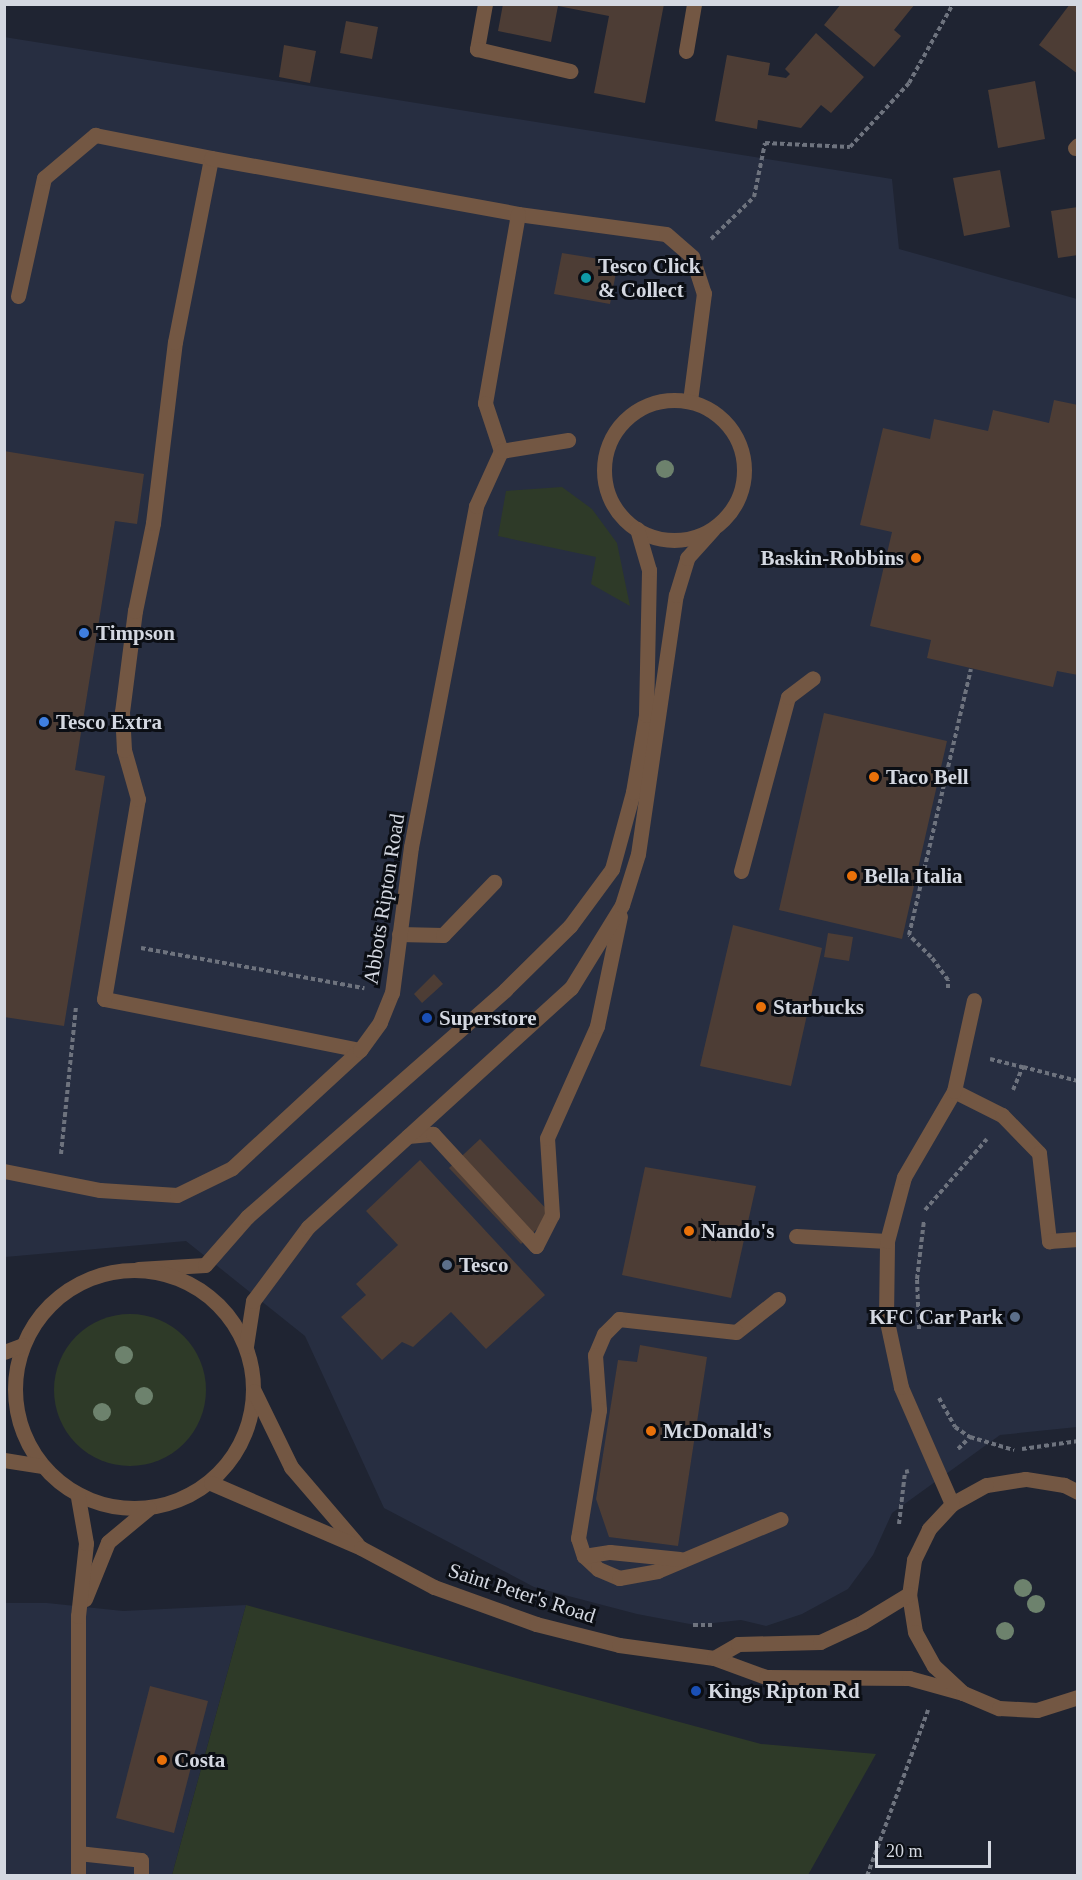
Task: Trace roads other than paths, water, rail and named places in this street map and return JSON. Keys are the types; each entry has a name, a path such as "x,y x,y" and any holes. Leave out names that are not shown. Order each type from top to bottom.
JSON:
{"street":[{"path":"485,4 477,50 570,70"},
{"path":"686,51 694,4"},
{"path":"18,296 44,178 95,135 518,214 666,234 692,257 704,293 690,402"},
{"path":"210,158 175,342 153,523 135,611 122,712 124,750 138,799 104,999 360,1050"},
{"path":"518,214 485,403 501,451 568,440"},
{"path":"408,1136 434,1134 536,1246 552,1215 547,1138 597,1026 622,904 638,854 676,596 687,558 730,513 741,493 745,470 740,446 729,426 712,411 690,402 672,399 638,409 620,425 608,446 604,470 608,494 637,529 649,570 646,715 633,792 612,869 570,926 506,990 247,1217 205,1264 102,1274 69,1289 42,1313 23,1345 15,1376 16,1408 25,1439 43,1466 78,1497 105,1505 149,1508 189,1496 211,1483 239,1448 250,1420 254,1391 246,1347 252,1301 308,1227 408,1136 571,988 622,904"},
{"name":"Abbots Ripton Road","path":"4,1171 100,1190 177,1195 232,1168 360,1050 380,1022 392,993 411,847 462,572 476,506 501,451"},
{"path":"637,529 675,540 713,529"},
{"path":"741,871 788,697 813,678"},
{"path":"399,934 443,935 494,882"},
{"path":"952,1504 901,1387 886,1317 887,1241 904,1177 954,1091 974,1000"},
{"path":"954,1091 1002,1115 1039,1153 1049,1241 1077,1239"},
{"path":"796,1236 887,1241"},
{"path":"138,1269 173,1275 204,1291 229,1316 246,1347"},
{"path":"778,1299 736,1332 619,1319 604,1334 595,1355 599,1410 579,1530 584,1556 598,1569 618,1578 657,1571 781,1519"},
{"path":"4,1352 23,1345"},
{"name":"Saint Peter's Road","path":"254,1391 291,1467 361,1548"},
{"path":"4,1460 43,1466"},
{"path":"1073,1486 1025,1479 986,1485 952,1504 929,1529 914,1560 909,1594 915,1632 934,1666 963,1693 999,1708 1037,1710 1077,1697"},
{"name":"Saint Peter's Road","path":"211,1483 361,1548 434,1587 536,1624 619,1645 714,1658 766,1677 909,1678 963,1693"},
{"path":"78,1497 86,1543 78,1616 78,1875"},
{"path":"78,1616 108,1542 149,1508"},
{"path":"584,1556 610,1552 683,1559"},
{"path":"714,1658 738,1644 820,1641 862,1622 909,1594"},
{"path":"78,1853 141,1860 141,1875"}],"place":[{"name":"Tesco Click & Collect","path":"586,278"},
{"name":"Baskin-Robbins","path":"916,558"},
{"name":"Timpson","path":"84,633"},
{"name":"Tesco Extra","path":"44,722"},
{"name":"Taco Bell","path":"874,777"},
{"name":"Bella Italia","path":"852,876"},
{"name":"Starbucks","path":"761,1007"},
{"name":"Superstore","path":"427,1018"},
{"name":"Nando's","path":"689,1231"},
{"name":"Tesco","path":"447,1265"},
{"name":"KFC Car Park","path":"1015,1317"},
{"name":"McDonald's","path":"651,1431"},
{"name":"Kings Ripton Rd","path":"696,1691"},
{"name":"Costa","path":"162,1760"}]}
